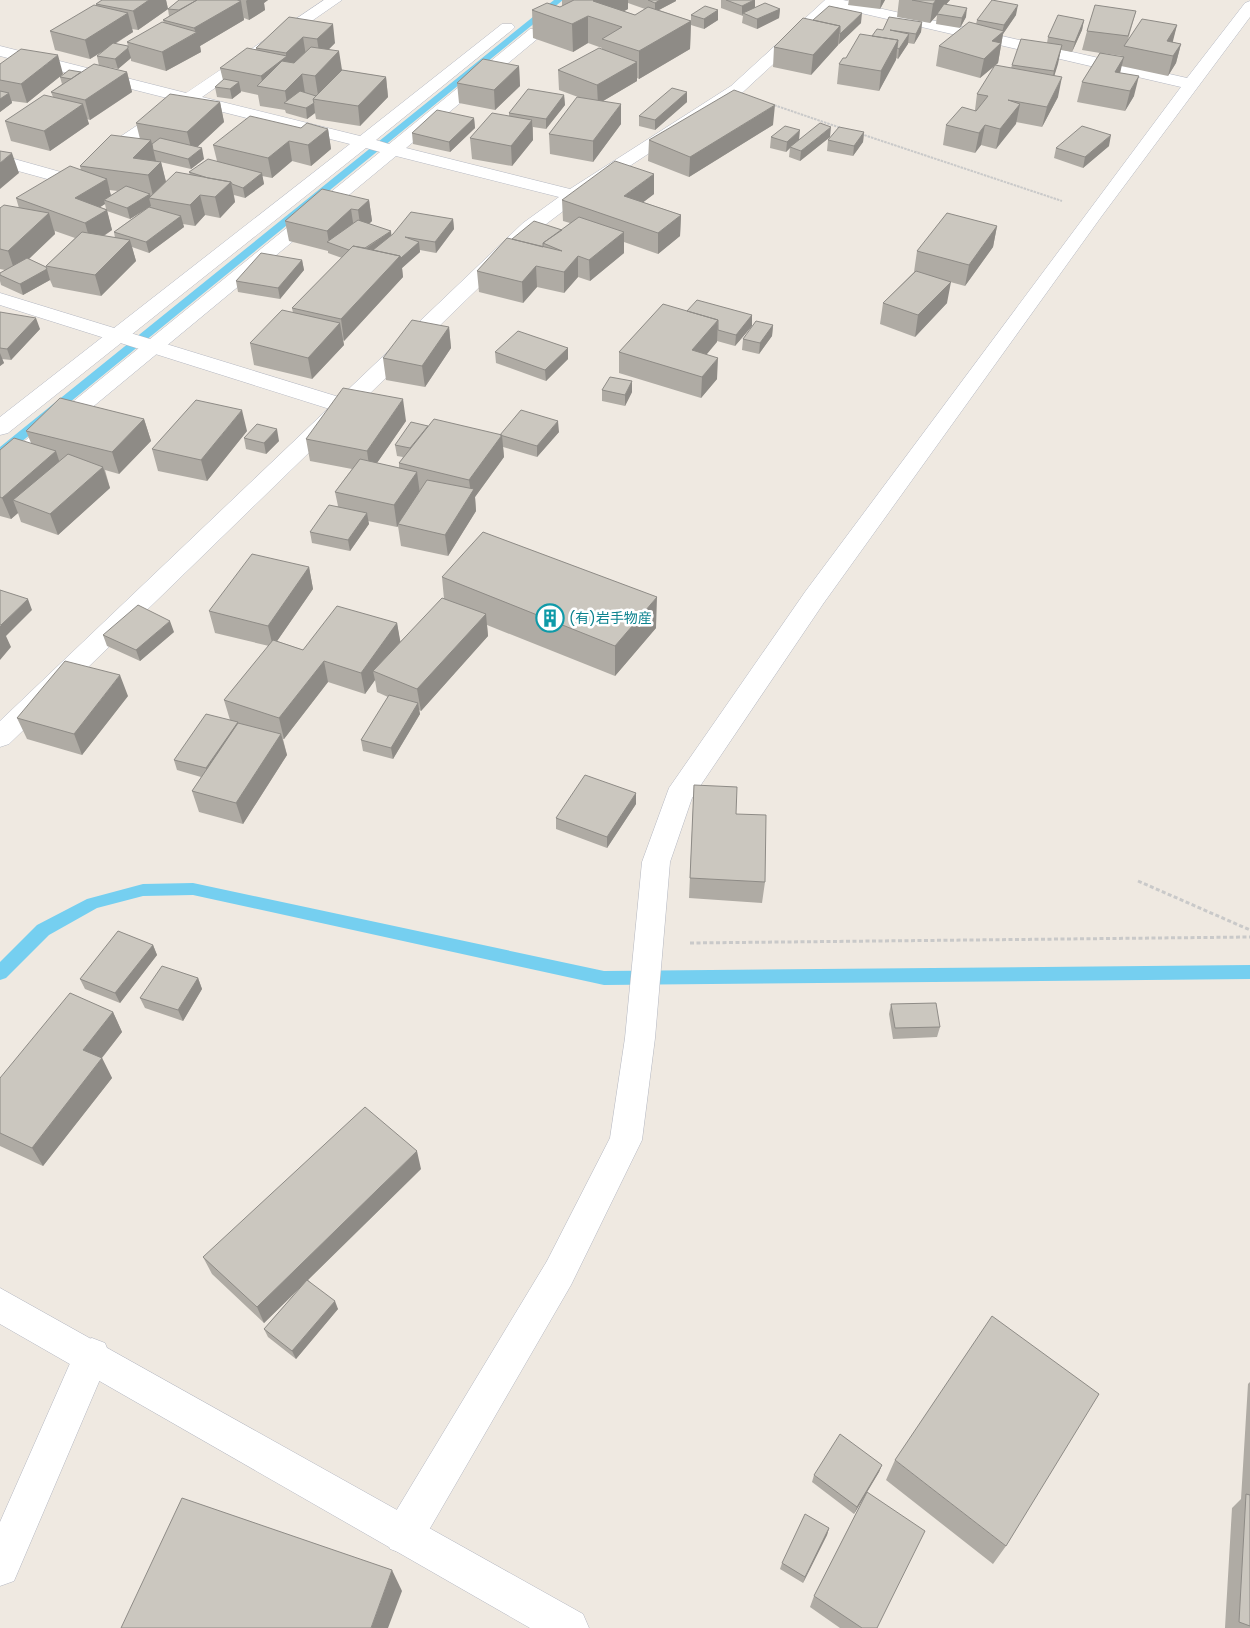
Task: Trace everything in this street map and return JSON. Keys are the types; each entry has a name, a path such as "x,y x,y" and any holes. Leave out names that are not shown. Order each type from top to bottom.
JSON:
{"street":[{"path":"54,190 334,0"},
{"path":"0,737 530,228 572,195 733,91 760,69 833,1 1191,84"},
{"path":"404,1535 559,1274 626,1140 640,1038 656,862 679,795 814,598 1096,212 1250,6"},
{"path":"0,428 507,27"},
{"path":"0,472 536,32"},
{"path":"0,51 365,141 572,195"},
{"path":"0,160 69,180"},
{"path":"0,299 344,406"},
{"path":"0,1306 92,1356 569,1628"},
{"path":"0,1567 92,1356"}],"path":[{"path":"733,91 844,129"},
{"path":"854,132 1096,212"},
{"path":"1138,881 1250,930"},
{"path":"650,944 1250,937"}],"building":[{"path":"102,0 149,0 133,11 96,4"},
{"path":"179,0 197,0 179,10 168,9"},
{"path":"197,0 241,1 194,28 163,20"},
{"path":"574,0 594,0 635,15 648,7 691,21 639,51 602,39 622,27 588,16 572,24 532,10 547,3 560,7"},
{"path":"648,0 660,0 655,3"},
{"path":"726,0 754,0 742,6"},
{"path":"912,0 936,0 933,4"},
{"path":"992,0 1018,5 1004,25 977,20"},
{"path":"765,3 780,9 757,19 743,13"},
{"path":"944,4 967,8 962,18 937,14"},
{"path":"94,5 128,13 85,40 50,31"},
{"path":"1095,5 1136,11 1128,36 1087,31"},
{"path":"705,6 718,10 704,19 691,15"},
{"path":"829,6 862,13 840,34 840,26 813,20"},
{"path":"1058,15 1084,20 1075,42 1048,37"},
{"path":"289,17 333,24 317,39 303,37 286,53 256,48"},
{"path":"889,17 922,22 916,34 890,30 909,34 899,49 897,48 898,40 872,36 877,29 883,30"},
{"path":"803,18 840,26 813,55 774,47"},
{"path":"1142,19 1177,25 1167,41 1181,44 1173,56 1124,46"},
{"path":"162,22 197,32 162,52 127,42"},
{"path":"969,22 1004,31 992,41 1001,43 984,59 939,46"},
{"path":"860,34 898,40 881,71 839,64 843,58 846,58"},
{"path":"1021,39 1062,45 1054,71 1012,65"},
{"path":"113,43 128,46 128,48 115,59 97,56"},
{"path":"311,47 339,51 315,76 302,74 285,91 257,86 282,61 294,63"},
{"path":"247,48 287,56 261,76 220,68"},
{"path":"599,48 637,62 597,85 558,70"},
{"path":"21,49 58,55 21,84 0,80 0,64"},
{"path":"1100,53 1124,57 1115,72 1139,76 1130,91 1082,82"},
{"path":"483,59 519,66 494,90 457,83"},
{"path":"94,64 127,72 85,100 51,92"},
{"path":"995,65 1062,77 1047,107 1008,100 1020,104 1000,129 985,125 979,133 946,125 962,107 976,111 988,96 977,94"},
{"path":"69,70 81,72 71,79 60,77"},
{"path":"342,70 386,77 358,106 313,99"},
{"path":"224,79 239,82 230,89 215,87"},
{"path":"672,88 687,92 655,120 639,116"},
{"path":"528,89 564,95 546,119 509,113"},
{"path":"734,90 775,105 690,157 649,140"},
{"path":"0,91 9,93 0,99"},
{"path":"300,91 316,96 313,99 314,103 306,108 284,103"},
{"path":"170,94 220,102 187,132 136,123"},
{"path":"44,95 83,104 44,131 5,121"},
{"path":"577,97 621,104 593,141 549,134"},
{"path":"437,110 474,118 449,142 412,133"},
{"path":"492,113 532,120 511,146 470,138"},
{"path":"250,116 301,128 307,123 328,129 308,145 289,141 268,158 213,145"},
{"path":"820,123 831,127 801,151 790,147"},
{"path":"785,126 800,130 787,142 771,137"},
{"path":"1082,126 1111,135 1085,157 1056,148"},
{"path":"839,127 864,132 854,146 828,140"},
{"path":"111,135 151,140 133,158 161,162 148,175 80,166"},
{"path":"160,138 202,148 188,159 153,150 152,144"},
{"path":"0,151 12,153 0,163"},
{"path":"208,159 262,173 243,188 231,182 189,172"},
{"path":"615,161 654,174 624,196 681,215 658,233 562,200"},
{"path":"70,166 107,179 75,198 107,210 85,223 16,198"},
{"path":"176,172 231,182 215,197 200,195 190,205 149,198"},
{"path":"126,186 150,194 127,208 104,200"},
{"path":"322,189 369,200 358,210 351,209 327,231 285,221"},
{"path":"4,205 49,213 8,251 0,249 0,208"},
{"path":"149,207 181,216 146,242 114,232"},
{"path":"411,212 453,219 435,242 405,237 419,242 401,258 400,256 373,250 393,234"},
{"path":"947,213 997,226 969,265 917,251"},
{"path":"579,217 624,232 589,260 578,256 564,272 536,266 522,282 477,271 507,238 562,251 543,243"},
{"path":"358,220 391,231 365,248 353,246 349,250 327,242"},
{"path":"534,221 562,230 543,243 543,247 512,239"},
{"path":"82,232 130,240 95,275 46,266"},
{"path":"353,246 400,256 341,319 292,308"},
{"path":"261,253 302,260 278,288 236,281"},
{"path":"27,258 47,269 20,284 0,275 0,273"},
{"path":"916,271 951,282 918,315 883,303"},
{"path":"697,300 752,315 736,335 718,330 718,320 687,311"},
{"path":"663,304 718,320 692,350 718,358 702,377 619,352"},
{"path":"282,310 340,323 308,358 250,343"},
{"path":"0,312 36,318 7,349 0,348"},
{"path":"412,320 449,327 422,366 383,358"},
{"path":"756,321 773,325 760,343 743,339"},
{"path":"518,331 568,348 545,370 495,352"},
{"path":"610,377 632,381 625,395 602,390"},
{"path":"343,388 403,399 367,451 306,439"},
{"path":"60,398 144,419 112,452 26,431"},
{"path":"196,400 242,410 201,460 152,449"},
{"path":"521,410 558,421 537,446 500,435"},
{"path":"434,419 502,435 469,480 399,463"},
{"path":"411,422 428,426 410,448 395,445"},
{"path":"257,424 277,429 264,443 244,438"},
{"path":"14,438 56,451 2,498 0,497 0,450"},
{"path":"68,454 103,467 50,514 13,500"},
{"path":"360,459 417,472 394,505 335,492"},
{"path":"427,480 474,489 445,535 398,524"},
{"path":"329,505 367,513 348,540 310,532"},
{"path":"483,532 657,597 615,646 442,577"},
{"path":"252,554 309,567 268,626 209,611"},
{"path":"0,590 28,599 1,625 0,625"},
{"path":"442,598 486,614 417,689 373,671"},
{"path":"138,605 170,621 136,650 103,635"},
{"path":"337,606 397,623 361,673 324,661 279,718 224,700 273,640 303,650"},
{"path":"65,661 120,675 74,734 17,718"},
{"path":"389,695 418,703 391,748 361,740"},
{"path":"206,714 238,722 206,768 174,760"},
{"path":"238,723 281,734 236,803 192,791"},
{"path":"585,775 636,793 607,837 556,818"},
{"path":"694,785 737,787 736,814 766,815 765,882 690,878"},
{"path":"118,931 153,945 115,993 80,979"},
{"path":"162,966 198,978 178,1010 140,998"},
{"path":"70,993 113,1012 83,1050 102,1058 32,1148 0,1133 0,1078"},
{"path":"936,1003 940,1027 895,1028 891,1004"},
{"path":"365,1107 417,1151 257,1307 203,1257"},
{"path":"307,1280 335,1301 292,1351 264,1329"},
{"path":"992,1316 1099,1394 1006,1546 895,1460"},
{"path":"840,1434 882,1465 857,1507 814,1475"},
{"path":"867,1492 925,1531 877,1628 862,1628 814,1596"},
{"path":"1246,1494 1250,1495 1250,1626 1239,1622"},
{"path":"182,1498 392,1570 371,1628 121,1628"},
{"path":"805,1514 829,1528 805,1577 782,1563"}],"waterway":[{"path":"0,453 559,0"},
{"path":"0,973 43,930 93,903 143,890 193,889 604,978 1250,972"}],"place":[{"name":"(有)岩手物産","path":"550,618"}]}
